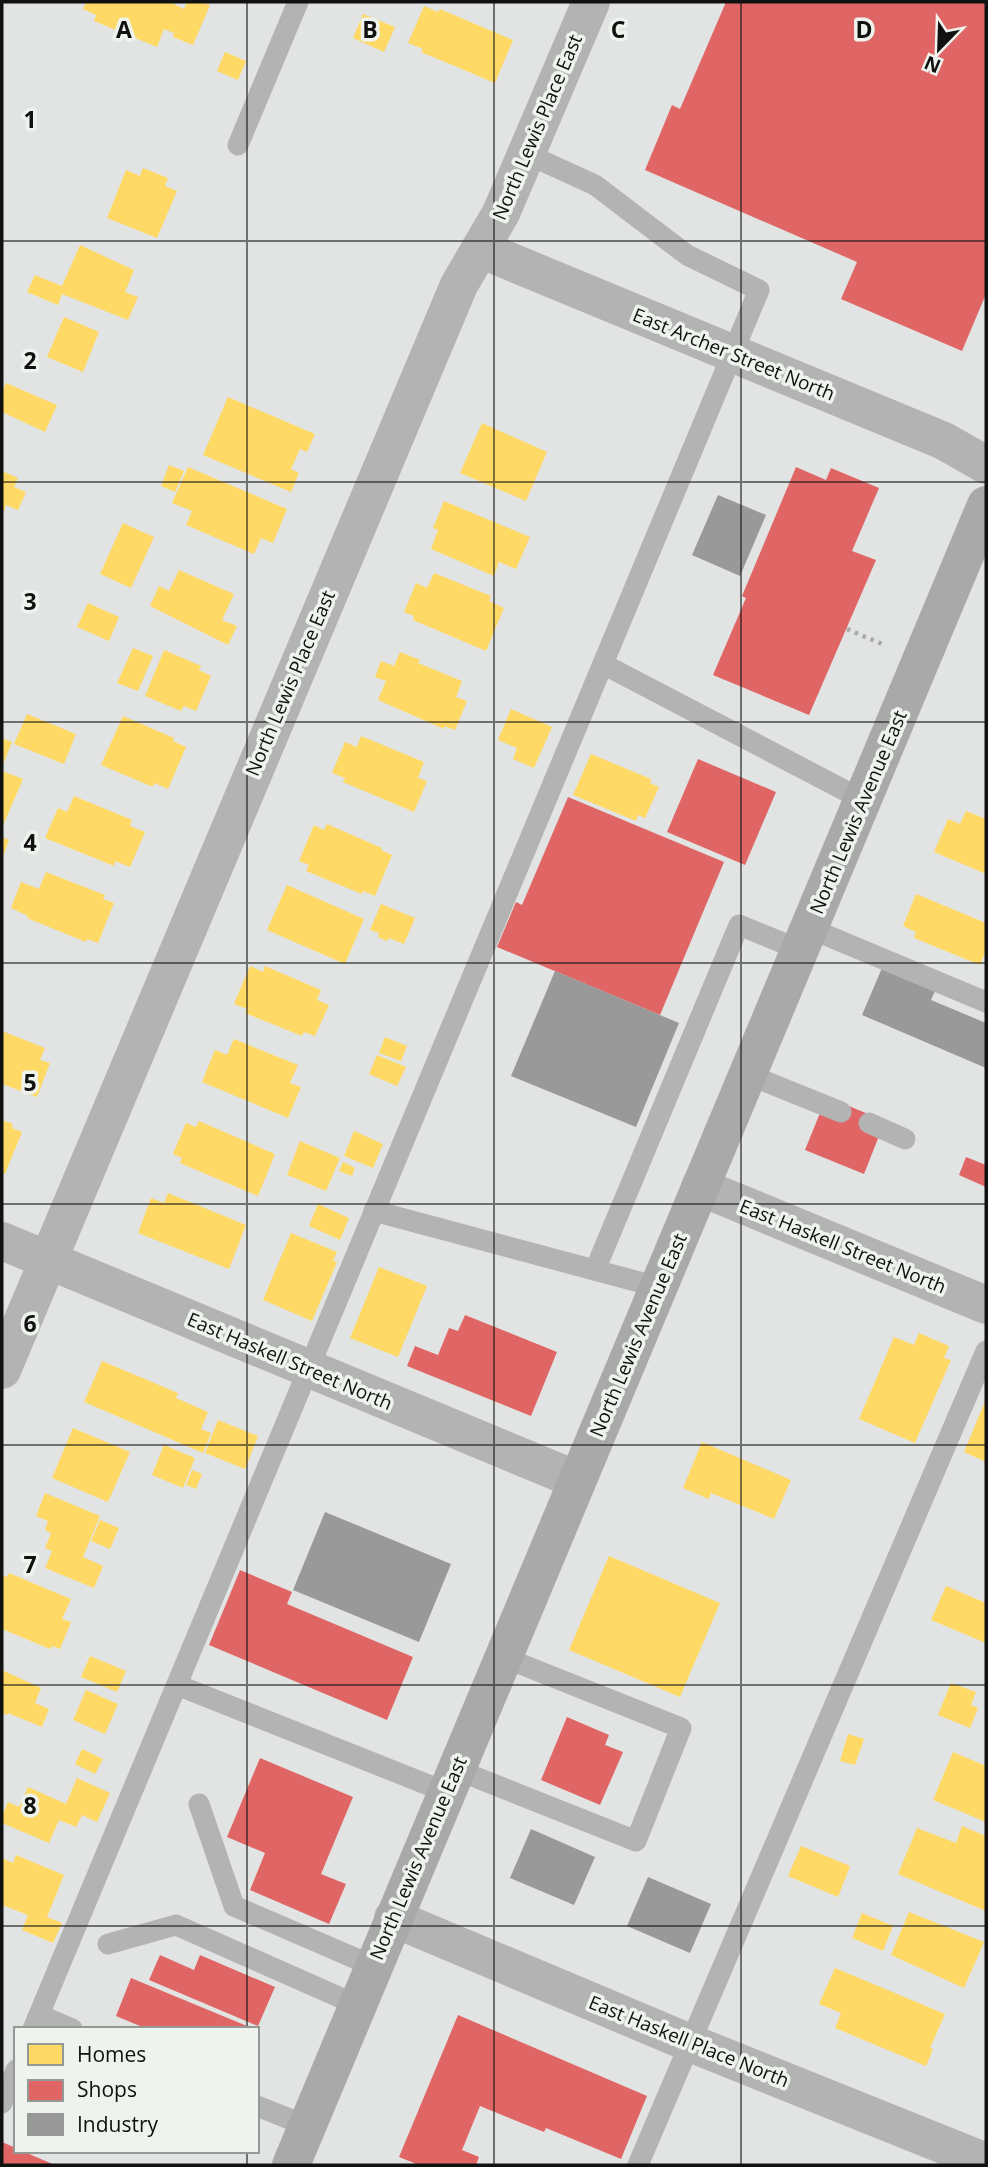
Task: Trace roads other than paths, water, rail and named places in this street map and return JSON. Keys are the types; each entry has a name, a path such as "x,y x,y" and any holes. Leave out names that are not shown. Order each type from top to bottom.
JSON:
{"main road":[{"name":"North Lewis Avenue East","path":"290,2165 986,505"}],"street":[{"name":"North Lewis Place East","path":"2,1370 458,285 501,213 591,2"},
{"name":"East Archer Street North","path":"480,249 944,441 986,465"},
{"name":"East Haskell Street North","path":"700,1187 986,1305"},
{"name":"East Haskell Street North","path":"2,1241 577,1480"},
{"name":"East Haskell Place North","path":"393,1917 690,2043 985,2161"}],"lane":[{"path":"238,145 298,2"},
{"path":"62,2027 36,2022 760,290 687,255 595,186 527,154"},
{"path":"603,664 863,800"},
{"path":"594,1270 739,925 804,939 986,1002"},
{"path":"747,1074 841,1112"},
{"path":"869,1124 905,1139"},
{"path":"374,1211 658,1287"},
{"path":"638,2165 986,1351"},
{"path":"177,1685 451,1781 635,1841 681,1728 503,1657"},
{"path":"199,1804 234,1906 373,1966"},
{"path":"108,1944 176,1925 357,2004"},
{"path":"2,2103 14,2075"},
{"path":"259,2107 307,2126"}]}
